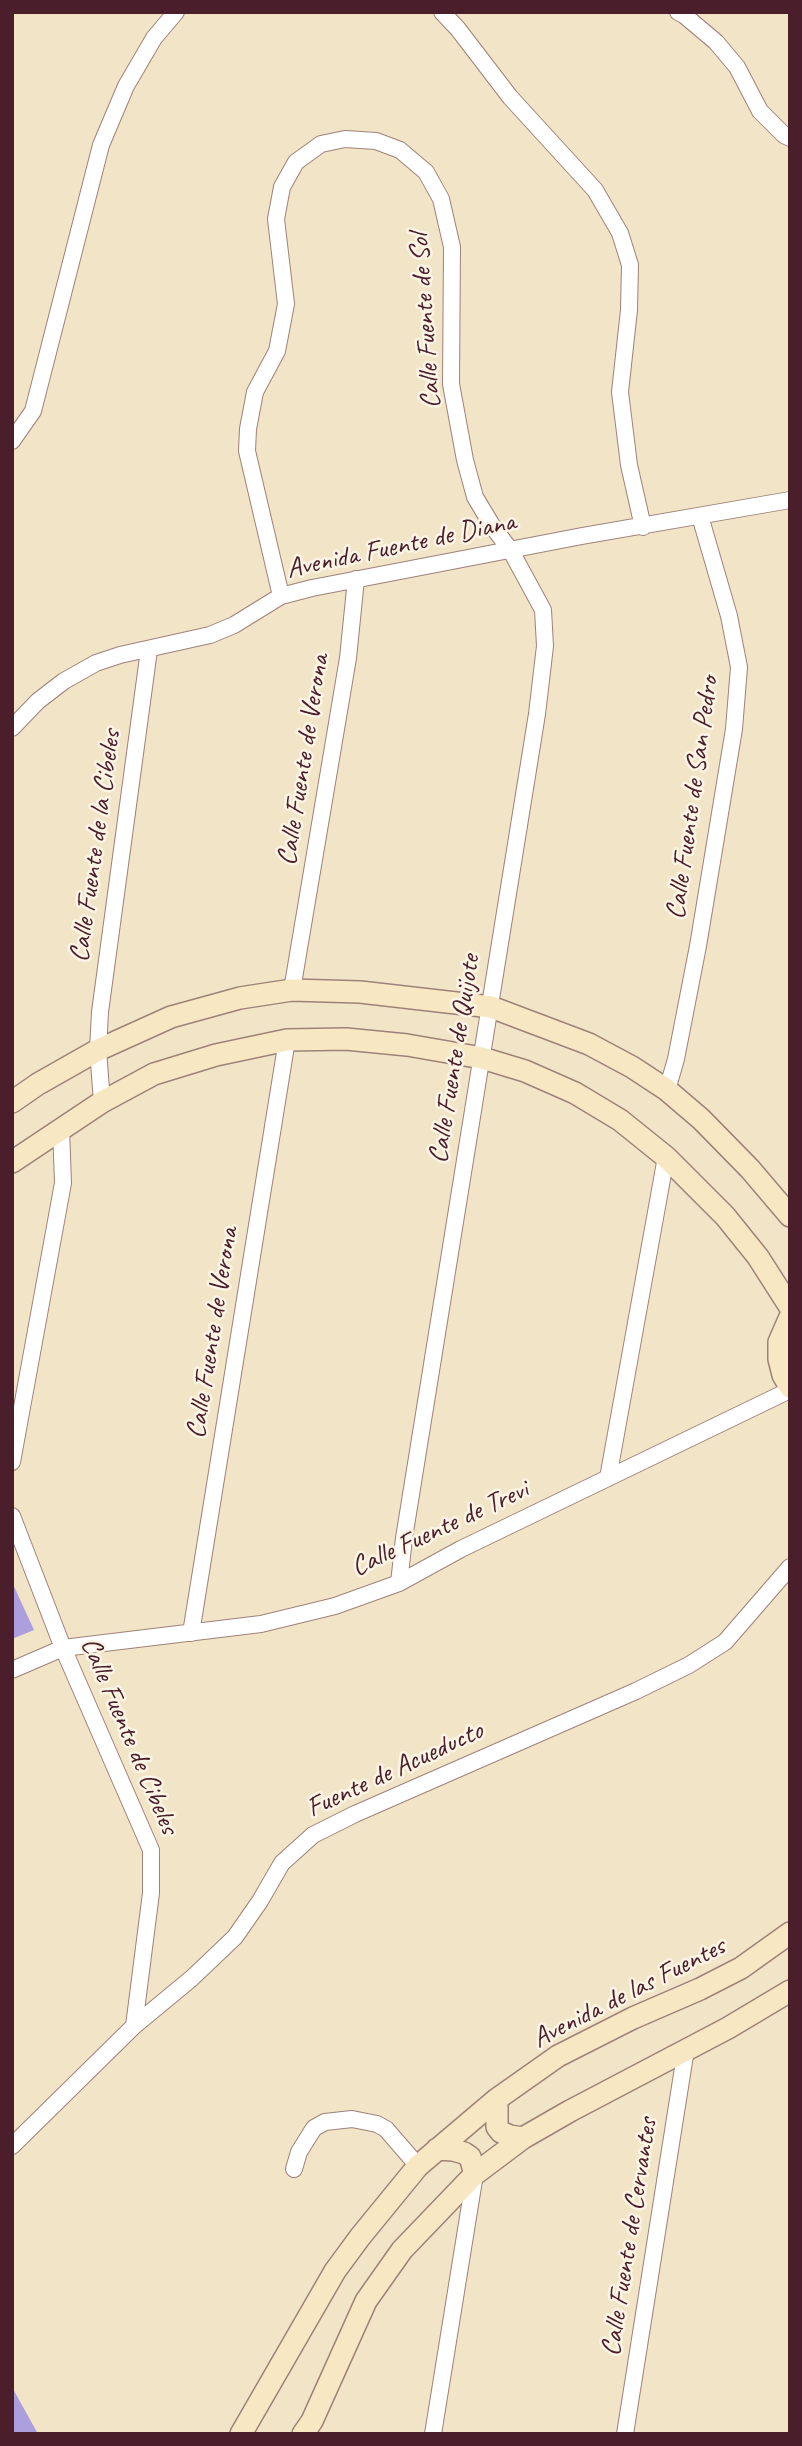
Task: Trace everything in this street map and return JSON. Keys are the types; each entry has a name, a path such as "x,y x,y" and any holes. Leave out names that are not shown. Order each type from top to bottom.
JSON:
{"main road":[{"path":"12,1102 97,1049 171,1017 240,998 292,990 359,992 491,1007 589,1044 667,1090 701,1119 750,1169 790,1216"},
{"path":"12,1162 102,1102 154,1074 216,1055 287,1040 346,1039 407,1045 482,1058 525,1071 575,1093 620,1120 666,1157 725,1216 758,1257 790,1307"},
{"path":"790,1317 779,1342 779,1359 790,1388"},
{"name":"Avenida de las Fuentes","path":"241,2434 335,2271 374,2218 418,2166 498,2099 558,2056 741,1968 790,1933"},
{"path":"303,2434 312,2421 366,2301 401,2250 475,2174 523,2138 570,2110 728,2028 790,1991"},
{"path":"498,2099 497,2127 510,2136 523,2138"},
{"path":"437,2149 464,2153 470,2157 475,2174"}],"street":[{"path":"12,441 33,411 101,145 126,86 154,38 176,12"},
{"path":"442,12 510,97 596,190 620,233 630,265 629,310 620,392 629,465 643,527"},
{"path":"678,12 716,42 737,67 761,111 790,138"},
{"name":"Calle Fuente de Sol","path":"281,596 247,451 255,392 277,351 286,304 276,219 282,187 296,162 321,144 345,139 376,141 400,150 426,172 441,199 452,247 451,384 466,460 475,497 492,527 512,551"},
{"name":"Avenida Fuente de Diana","path":"12,728 38,701 64,681 96,663 210,635 234,625 281,596 582,536 790,500"},
{"name":"Calle Fuente de San Pedro","path":"667,1090 676,1059 698,946 734,729 739,667 729,616 700,516"},
{"name":"Calle Fuente de Quijote","path":"399,1583 406,1524 537,714 545,646 543,611 512,551"},
{"name":"Calle Fuente de Verona","path":"292,990 348,658 356,579"},
{"name":"Calle Fuente de la Cibeles","path":"102,1102 97,1049 100,1012 149,650"},
{"name":"Calle Fuente de Verona","path":"191,1633 287,1040"},
{"path":"12,1462 63,1183 61,1128"},
{"path":"608,1478 666,1157"},
{"name":"Calle Fuente de Trevi","path":"12,1670 62,1648 261,1624 335,1606 399,1583 461,1549 790,1388"},
{"name":"Calle Fuente de Cibeles","path":"12,1516 62,1648 151,1850 151,1893 134,2026"},
{"name":"Fuente de Acueducto","path":"12,2146 134,2026 192,1978 235,1937 282,1863 313,1835 689,1665 725,1642 790,1567"},
{"name":"Calle Fuente de Cervantes","path":"625,2434 686,2049"},
{"path":"295,2169 306,2139 314,2128 325,2122 352,2119 377,2124 386,2129 418,2166"},
{"path":"433,2434 475,2174"}],"building":[{"path":"12,1582 34,1630 12,1639"},
{"path":"12,2387 38,2434 12,2434"}]}
